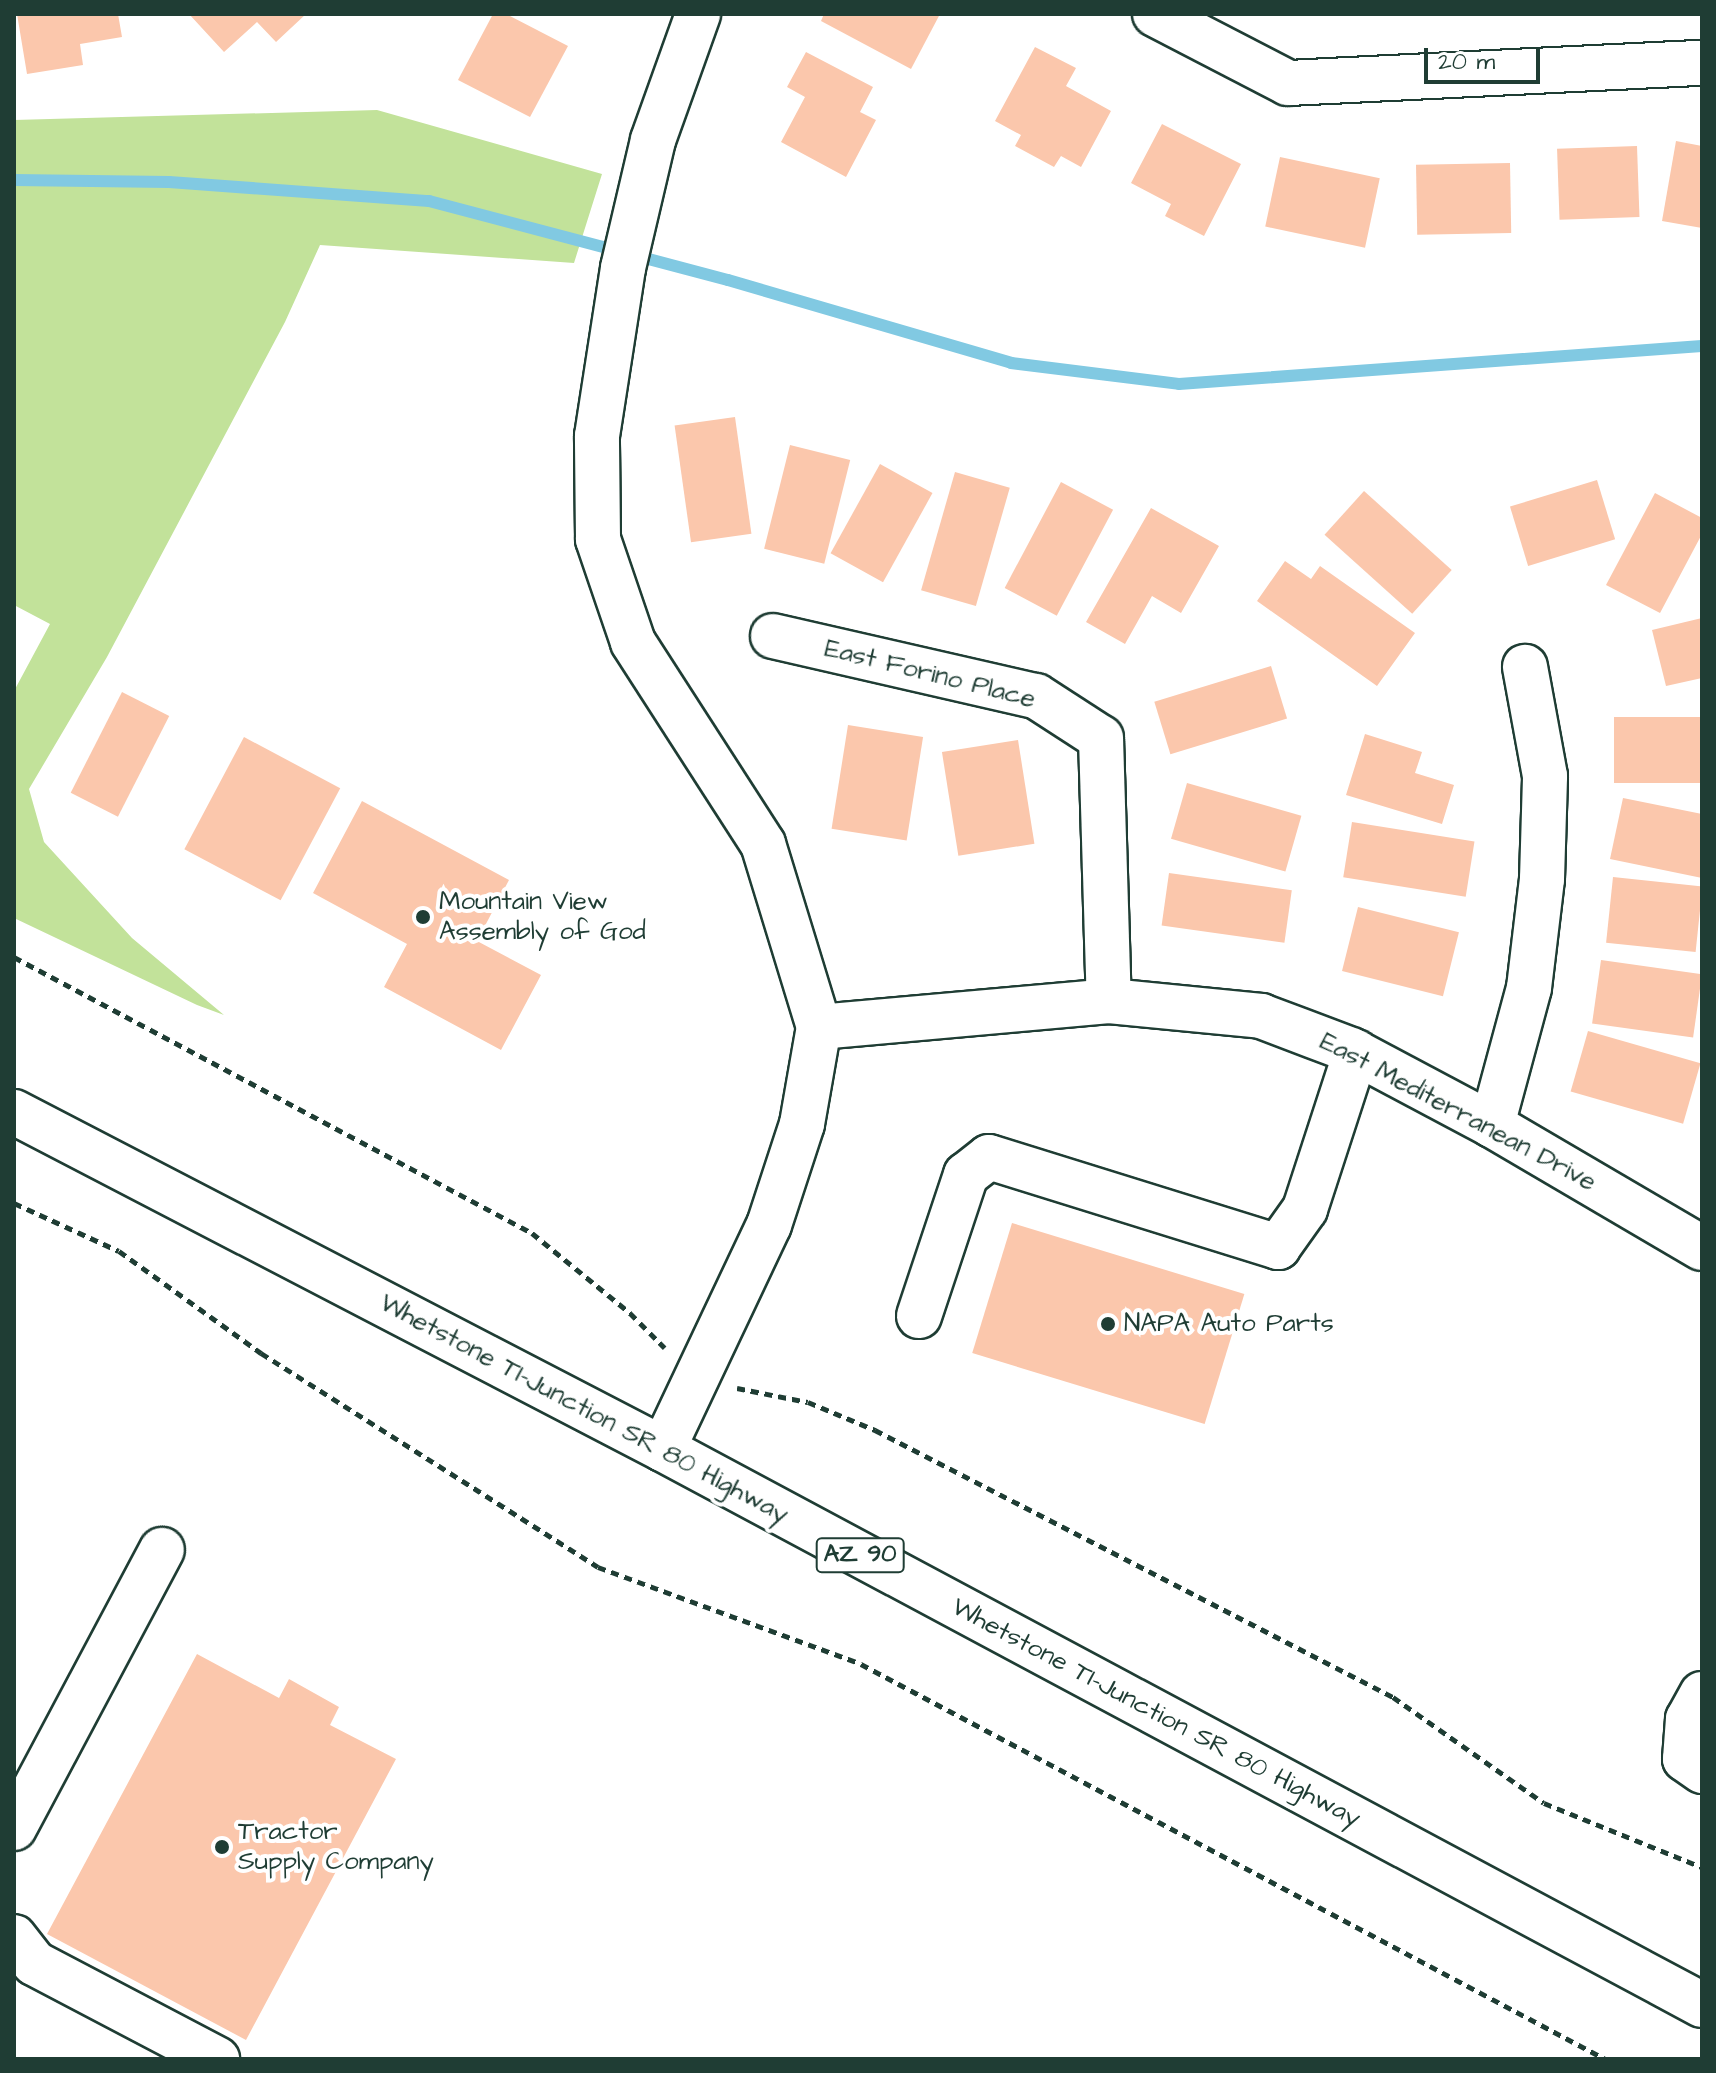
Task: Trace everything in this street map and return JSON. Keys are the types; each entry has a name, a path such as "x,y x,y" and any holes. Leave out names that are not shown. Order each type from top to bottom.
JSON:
{"main road":[{"path":"663,1449 769,1225 802,1124 819,1027 763,844 633,642 598,539 597,436 623,268 653,140 698,14"},
{"path":"1155,14 1288,83 1702,63"},
{"name":"East Forino Place","path":"773,636 1036,696 1101,738 1109,1001"},
{"path":"1492,1125 1529,988 1542,879 1545,776 1525,667"},
{"name":"East Mediterranean Drive","path":"819,1027 1109,1001 1261,1016 1356,1052 1492,1125 1702,1248"},
{"path":"919,1316 966,1175 989,1157 1278,1247 1305,1209 1356,1052"},
{"name":"Whetstone TI-Junction SR 80 Highway","path":"14,1112 663,1449 1702,2005"},
{"path":"14,1828 162,1550"},
{"path":"1702,1694 1688,1719 1685,1759 1702,1771"},
{"path":"14,1937 34,1963 217,2059"}],"path":[{"path":"14,957 532,1233 630,1313 696,1380 808,1402 875,1430 1393,1697 1544,1803 1702,1867"},
{"path":"14,1203 119,1251 261,1353 598,1567 861,1664 1605,2059"}],"green space":[{"path":"377,110 602,174 574,263 320,245 285,322 107,657 29,789 44,842 132,938 224,1015 14,918 14,691 50,624 14,605 14,120"}],"building":[{"path":"17,14 118,14 122,37 80,44 83,65 27,74"},
{"path":"189,14 306,14 276,42 257,22 224,52"},
{"path":"493,14 506,14 568,46 530,117 458,80"},
{"path":"824,14 940,14 911,69 821,21"},
{"path":"1035,47 1076,68 1066,86 1111,111 1081,167 1061,156 1054,167 1015,146 1021,135 995,121"},
{"path":"806,52 873,87 860,112 876,120 846,177 781,142 805,97 787,87"},
{"path":"1162,124 1241,164 1204,236 1165,216 1171,204 1131,183"},
{"path":"1676,141 1702,146 1702,228 1662,221"},
{"path":"1637,146 1639,217 1560,220 1557,149"},
{"path":"1280,157 1380,178 1365,248 1265,226"},
{"path":"1510,163 1511,233 1417,235 1416,165"},
{"path":"735,417 751,534 691,542 675,425"},
{"path":"790,445 850,460 824,564 764,549"},
{"path":"880,464 932,493 883,582 831,553"},
{"path":"955,472 1010,488 976,606 921,590"},
{"path":"1597,480 1615,539 1528,566 1510,507"},
{"path":"1061,482 1113,510 1057,616 1005,588"},
{"path":"1364,491 1452,570 1412,614 1325,535"},
{"path":"1655,493 1702,518 1702,534 1660,613 1606,585"},
{"path":"1151,508 1219,546 1181,613 1152,596 1125,644 1086,622"},
{"path":"1285,561 1311,579 1320,566 1415,633 1377,686 1257,601"},
{"path":"1702,618 1702,678 1666,686 1652,630"},
{"path":"1271,666 1287,719 1170,754 1154,702"},
{"path":"122,692 169,716 118,817 71,793"},
{"path":"1614,717 1702,717 1702,783 1614,783"},
{"path":"848,725 923,737 907,841 832,829"},
{"path":"1365,734 1422,752 1415,773 1454,785 1442,824 1346,795"},
{"path":"244,737 340,788 281,900 184,849"},
{"path":"1018,740 1034,844 958,856 942,752"},
{"path":"1187,783 1301,816 1285,872 1171,839"},
{"path":"1623,798 1702,814 1702,878 1610,859"},
{"name":"Mountain View Assembly of God","path":"362,801 509,880 477,941 541,975 501,1050 384,987 407,944 313,893"},
{"path":"1352,822 1474,841 1466,897 1343,877"},
{"path":"1169,873 1292,890 1284,943 1162,925"},
{"path":"1613,877 1702,886 1696,952 1606,943"},
{"path":"1358,907 1459,932 1443,996 1342,971"},
{"path":"1601,960 1702,974 1693,1038 1592,1023"},
{"path":"1588,1031 1700,1063 1683,1124 1571,1092"},
{"name":"NAPA Auto Parts","path":"1012,1223 1244,1294 1205,1424 972,1353"},
{"name":"Tractor Supply Company","path":"197,1654 279,1698 289,1679 339,1707 330,1725 396,1759 246,2040 47,1934"}],"waterway":[{"path":"14,180 169,182 429,201 728,280 1011,363 1179,384 1702,346"}],"place":[{"name":"Mountain View Assembly of God","path":"423,917"},
{"name":"NAPA Auto Parts","path":"1108,1324"},
{"name":"Tractor Supply Company","path":"222,1847"}]}
